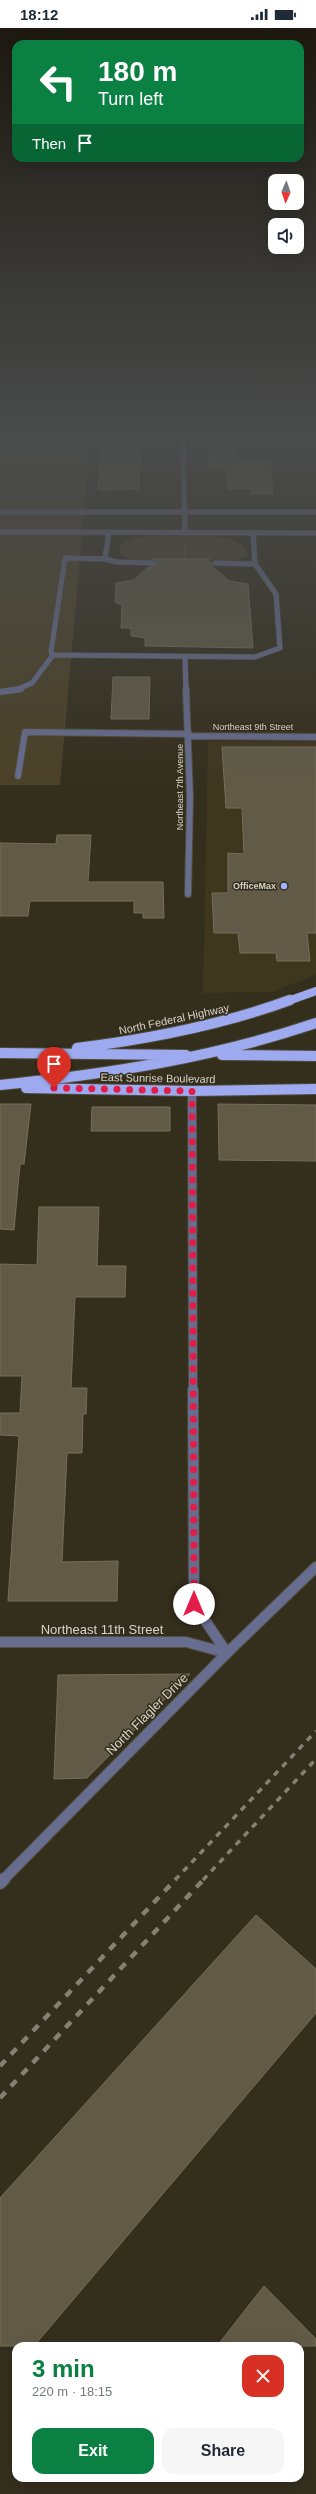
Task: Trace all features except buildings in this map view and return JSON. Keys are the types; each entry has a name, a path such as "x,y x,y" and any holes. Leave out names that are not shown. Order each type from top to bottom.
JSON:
{"main road":[{"name":"North Federal Highway","path":"34,1053 150,1038 213,1025 270,1008 316,991"},
{"path":"0,1086 106,1073 209,1055 316,1023"},
{"path":"0,1053 34,1053"},
{"name":"East Sunrise Boulevard","path":"34,1053 316,1056"},
{"name":"East Sunrise Boulevard","path":"0,1086 192,1091 316,1089"}],"street":[{"path":"53,655 255,657 268,654 280,648 276,594 262,577 255,564 255,557"},
{"path":"53,655 50,652 65,558 105,559 118,562 155,563"},
{"path":"215,563 255,564"},
{"path":"0,692 17,692 32,685 53,655"},
{"name":"Northeast 7th Avenue","path":"185,657 189,735 188,894"},
{"name":"Northeast 9th Street","path":"18,776 25,732 316,737"},
{"path":"192,1091 194,1604 227,1653"},
{"name":"North Flagler Drive","path":"0,1883 227,1653 316,1567"},
{"name":"Northeast 11th Street","path":"0,1642 186,1642 227,1653"}],"shaded area":[{"path":"0,557 80,557 60,785 0,785"},
{"path":"125,557 244,557 238,560 133,560"},
{"path":"208,742 316,742 316,975 272,992 203,993"}],"railway":[{"path":"175,1880 316,1731"},
{"path":"203,1880 316,1759"},
{"path":"0,2066 176,1879"},
{"path":"0,2098 204,1879"}],"place":[{"name":"OfficeMax","path":"284,886"}],"route":[{"path":"54,1088 192,1091 194,1604"}]}
